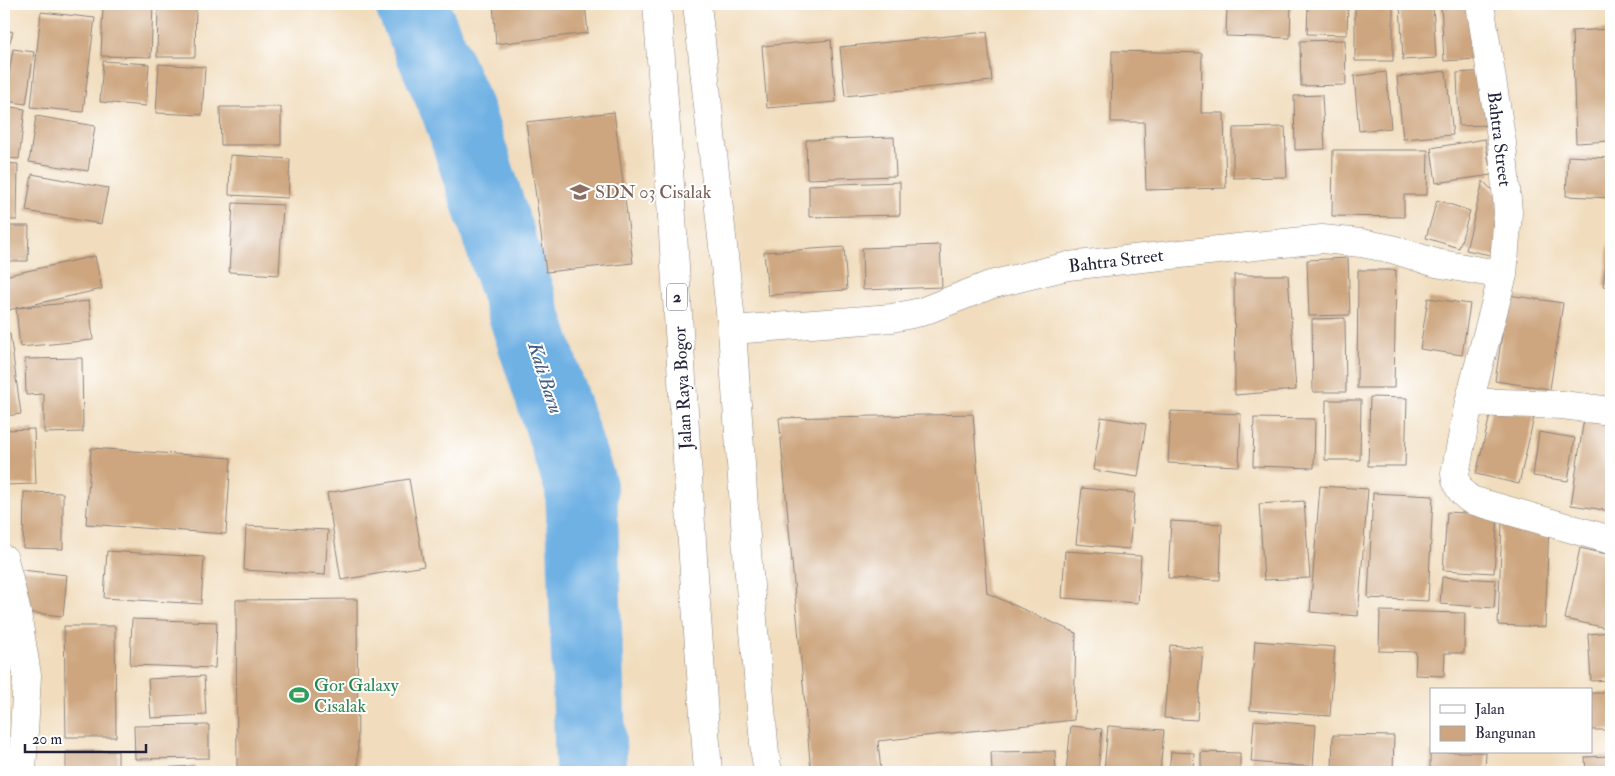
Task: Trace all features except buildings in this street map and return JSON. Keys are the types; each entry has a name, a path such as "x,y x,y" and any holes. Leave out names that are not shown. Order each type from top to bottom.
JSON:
{"main road":[{"name":"Jalan Raya Bogor","path":"657,4 707,771"},
{"path":"697,4 732,330 747,543 766,763"},
{"name":"Bahtra Street","path":"1480,4 1503,162 1508,212 1503,275 1470,402 1455,474 1456,481 1462,493 1471,500 1611,540"},
{"name":"Bahtra Street","path":"732,330 892,318 921,312 990,285 1068,266 1322,239 1361,243 1436,263 1503,275"},
{"path":"1470,402 1562,406 1611,411"},
{"path":"4,559 17,613 27,675 22,772"}],"waterway":[{"name":"Kali Baru","path":"411,4 458,112 581,487 591,769"}],"place":[{"name":"SDN 03 Cisalak","path":"580,192"},
{"name":"Gor Galaxy Cisalak","path":"299,695"}]}
